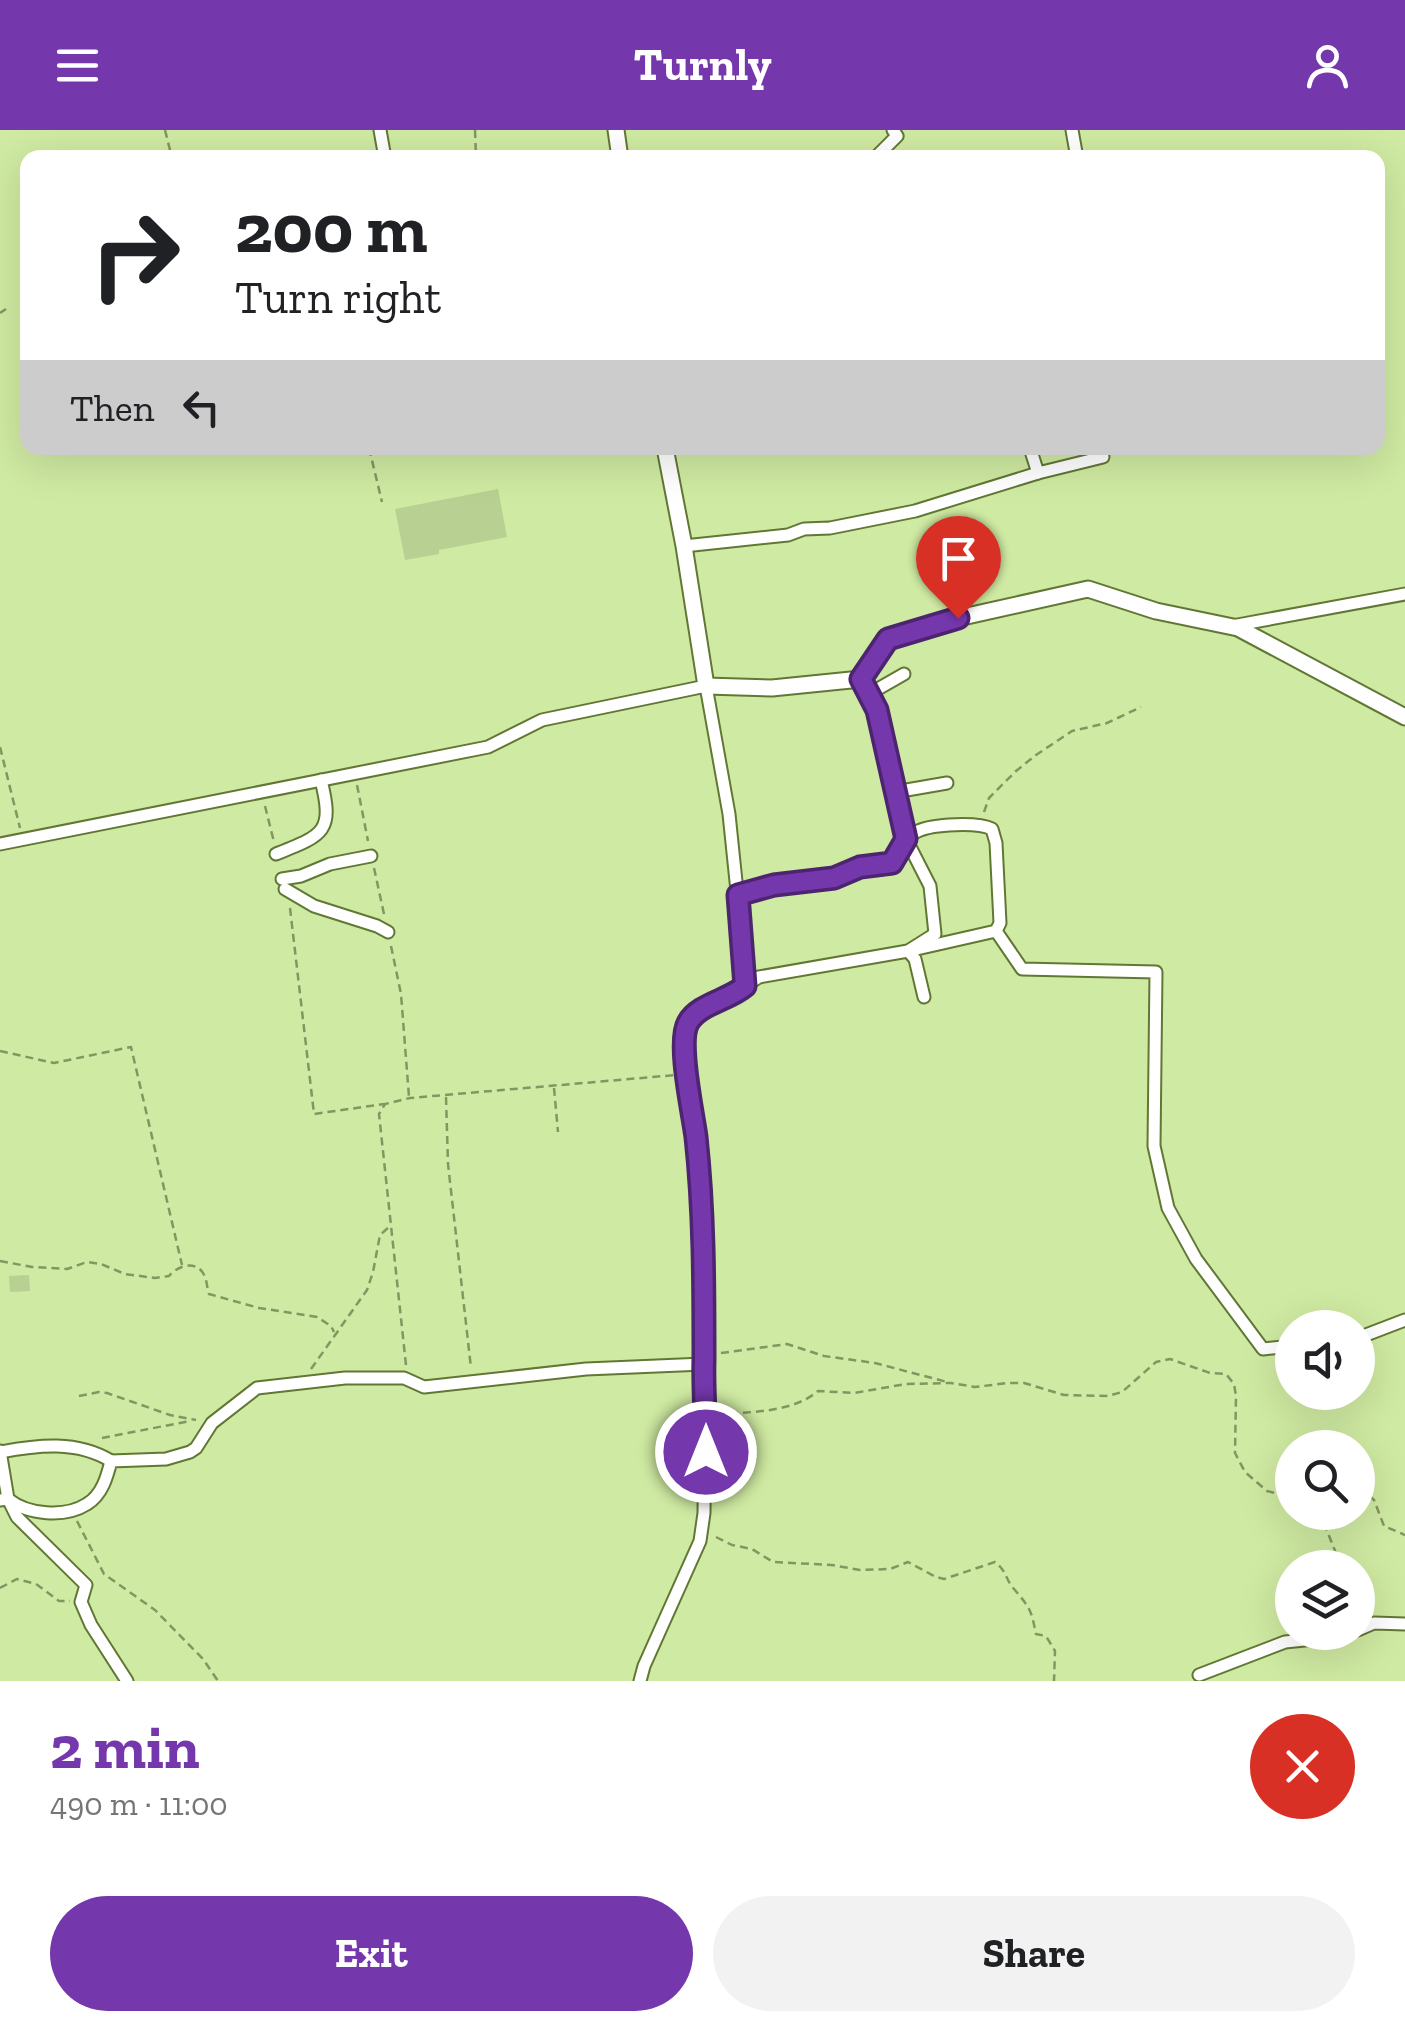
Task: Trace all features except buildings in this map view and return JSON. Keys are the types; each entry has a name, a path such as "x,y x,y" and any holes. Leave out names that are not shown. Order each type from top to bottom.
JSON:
{"street":[{"path":"883,150 897,136 893,130"},
{"path":"665,455 729,814 745,986"},
{"path":"1032,455 1038,472"},
{"path":"684,546 788,535 804,528 830,528 898,514 1103,455"},
{"path":"865,686 888,639 958,618 1088,589 1156,611 1238,628 1405,717"},
{"path":"1230,626 1405,594"},
{"path":"0,844 488,747 542,720 706,686 865,686 904,674"},
{"path":"865,686 877,710 906,839 930,886 935,934 908,951"},
{"path":"276,854 302,843 328,819 321,780"},
{"path":"895,792 948,782"},
{"path":"738,895 892,863 906,839 918,830 981,823 992,828 996,842 1000,922 996,932"},
{"path":"371,856 330,864 284,884 314,906 388,932"},
{"path":"640,1681 702,1530 706,1286 696,1141 684,1042 687,1024 701,1010 736,994 759,977 996,932"},
{"path":"996,932 1022,969 1156,972 1154,1146 1168,1208 1196,1258 1263,1349 1275,1348"},
{"path":"908,951 915,959 924,997"},
{"path":"1375,1331 1405,1320"},
{"path":"126,1681 91,1624 82,1602 86,1585 16,1517 4,1499 0,1451 55,1445 86,1450 111,1462 182,1456 196,1448 206,1430 257,1388 345,1378 404,1378 424,1388 586,1369 704,1364"},
{"path":"4,1499 42,1513 72,1510 97,1495 107,1480 111,1462"},
{"path":"1375,1622 1405,1624"},
{"path":"1199,1676 1275,1646"}],"path":[{"path":"0,313 6,309"},
{"path":"371,455 382,502"},
{"path":"981,823 989,798 1036,754 1072,731 1108,723 1140,707"},
{"path":"0,747 23,840"},
{"path":"262,792 276,854"},
{"path":"284,884 291,914 314,1114 410,1098 687,1074"},
{"path":"0,1051 54,1064 131,1047 183,1266"},
{"path":"554,1086 558,1132"},
{"path":"446,1096 448,1164 472,1382"},
{"path":"385,1104 379,1114 406,1362 404,1378"},
{"path":"302,1383 367,1290 380,1235 391,1225"},
{"path":"0,1260 32,1268 67,1269 87,1262 155,1278 168,1276 183,1266 198,1268 204,1273 209,1294 260,1308 317,1316 334,1332"},
{"path":"704,1364 713,1354 788,1344 824,1356 875,1363 975,1387 1024,1383 1064,1394 1108,1396 1122,1392 1156,1362 1170,1359 1210,1373 1226,1374 1234,1384 1235,1453 1246,1472 1275,1493"},
{"path":"706,1414 771,1410 810,1398 818,1391 854,1393 906,1384 951,1383"},
{"path":"79,1396 106,1393 192,1420"},
{"path":"102,1438 192,1420 218,1419"},
{"path":"1375,1503 1384,1526 1405,1532"},
{"path":"72,1510 104,1574 154,1610 203,1659 218,1681"},
{"path":"702,1530 732,1545 752,1549 773,1562 860,1570 890,1569 908,1562 944,1579 995,1562 1006,1570 1011,1586 1025,1599 1036,1634 1046,1636 1055,1651 1054,1681"},
{"path":"0,1588 17,1579 36,1584 59,1601 82,1602"}],"route":[{"path":"706,1452 706,1286 696,1141 684,1042 687,1024 701,1010 745,986 738,895 892,863 906,839 877,710 861,679 888,639 958,618"}]}
